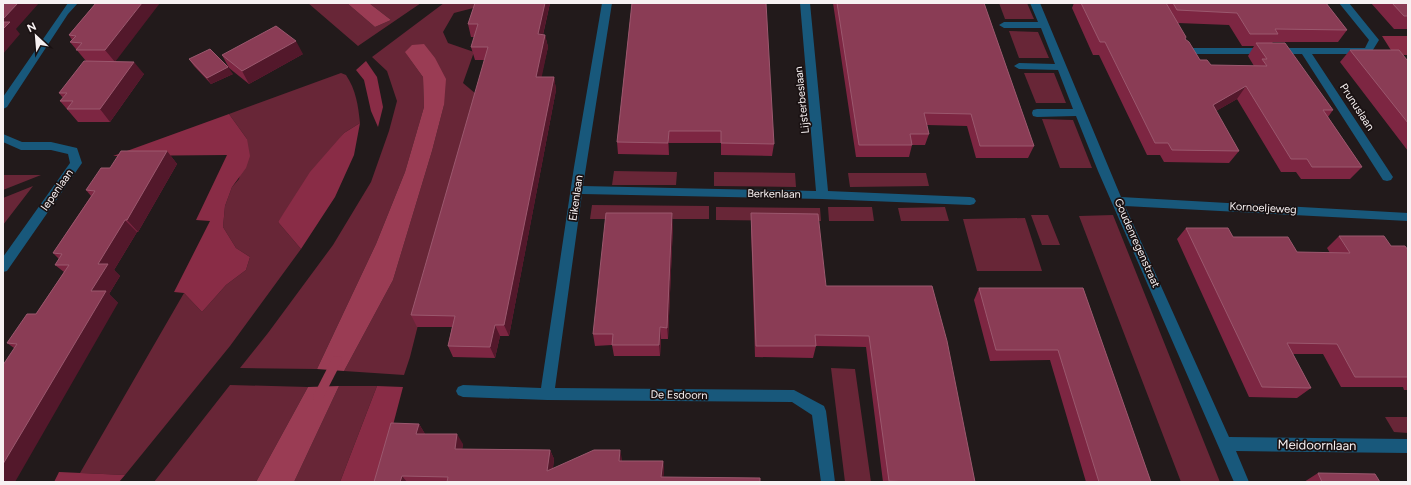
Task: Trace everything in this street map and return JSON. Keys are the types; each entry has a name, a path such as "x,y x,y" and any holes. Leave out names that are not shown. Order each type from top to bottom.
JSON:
{"street":[{"path":"3,105 72,3"},
{"name":"Eikenlaan","path":"547,394 577,190 607,3"},
{"name":"Lijsterbeslaan","path":"805,3 821,170 822,195"},
{"name":"Goudenregenstraat","path":"1035,3 1118,201 1242,482"},
{"path":"1184,51 1306,52 1368,50 1374,40 1344,3"},
{"path":"1004,25 1044,24"},
{"name":"Prunuslaan","path":"1306,52 1387,177"},
{"path":"1020,66 1061,66"},
{"path":"1037,113 1080,112"},
{"name":"Iepenlaan","path":"3,138 21,146 52,146 73,152 76,163 3,266"},
{"name":"Berkenlaan","path":"577,190 822,195 970,201"},
{"name":"Kornoeljeweg","path":"1118,201 1408,217"},
{"name":"De Esdoorn","path":"463,391 547,394 794,396 819,411 828,482"},
{"name":"Meidoornlaan","path":"1226,444 1408,446"}],"shaded area":[{"path":"308,3 347,3 375,27 391,20 369,3 421,3 358,46"},
{"path":"347,3 369,3 391,20 375,27"},
{"path":"444,3 482,3 481,6 454,13 443,32 448,43 474,52 463,83 476,94 410,357 404,375 344,371 393,280 432,151 444,105 405,52 423,77 424,107 405,172 376,244 317,369 240,368 268,333 333,245 371,182 389,131 397,101 387,71 372,57"},
{"path":"999,3 1027,3 1034,19 1005,19"},
{"path":"1009,31 1038,32 1049,58 1019,58"},
{"path":"1382,36 1408,36 1408,55 1394,55"},
{"path":"424,44 435,58 446,79 444,105 432,151 393,280 344,371 317,369 376,244 405,172 424,107 423,77 405,52 412,45"},
{"path":"366,61 377,77 383,107 378,127 371,111 364,80 356,70"},
{"path":"341,73 346,75 352,86 360,123 344,133 278,222 301,249 230,346 125,475 80,473 184,293 202,312 226,285 246,270 250,257 236,248 223,227 225,206 232,187 239,179 247,139 229,114"},
{"path":"1024,73 1054,73 1066,103 1036,103"},
{"path":"229,114 247,139 250,156 246,168 232,187 225,206 223,227 236,248 250,257 246,270 226,285 202,312 184,293 174,292 210,221 196,220 227,155 113,156"},
{"path":"1042,119 1073,120 1092,168 1060,168"},
{"path":"360,123 354,155 335,197 301,249 278,222 310,172 344,133"},
{"path":"614,171 677,172 676,185 612,185"},
{"path":"714,172 795,173 796,187 714,186"},
{"path":"848,173 926,173 929,186 850,187"},
{"path":"3,175 41,175 3,190"},
{"path":"33,186 3,225 3,198"},
{"path":"592,205 709,206 709,219 590,219"},
{"path":"716,207 820,208 821,221 716,220"},
{"path":"828,207 872,207 874,221 829,221"},
{"path":"945,207 949,221 901,221 898,208"},
{"path":"1031,215 1048,215 1060,245 1042,245"},
{"path":"1113,215 1220,482 1181,482 1079,216"},
{"path":"1025,218 1042,271 977,271 963,219"},
{"path":"831,368 855,369 871,482 845,482"},
{"path":"230,385 308,387 256,482 154,482"},
{"path":"339,386 377,386 340,482 294,482"},
{"path":"339,386 294,482 256,482 308,387"},
{"path":"377,386 403,387 378,482 340,482"},
{"path":"1385,417 1408,417 1408,433 1394,432"},
{"path":"59,472 125,475 119,482 54,482"}],"building":[{"path":"3,3 18,3 3,19"},
{"path":"96,3 142,3 105,50 76,50 82,43 70,42 76,36 69,35"},
{"path":"475,3 545,3 538,34 545,35 536,77 554,77 504,325 495,325 490,347 448,346 455,316 411,315 488,47 471,47 478,24 468,24"},
{"path":"632,3 766,3 774,144 721,143 721,131 669,131 668,143 617,142"},
{"path":"837,3 984,3 1034,146 980,146 971,114 924,113 929,134 910,134 912,145 859,145"},
{"path":"1081,3 1166,3 1186,37 1185,39 1189,42 1200,60 1207,60 1211,65 1267,66 1262,59 1267,59 1256,43 1285,43 1333,110 1323,110 1362,167 1312,167 1307,159 1291,159 1246,86 1213,105 1239,151 1172,150 1168,143 1155,143 1105,42 1100,42"},
{"path":"1173,3 1326,3 1347,30 1275,29 1278,34 1250,34 1237,13 1177,10"},
{"path":"1392,3 1408,3 1408,16 1404,16"},
{"path":"3,22 10,22 3,29"},
{"path":"276,26 296,41 242,71 222,55"},
{"path":"210,49 228,67 207,78 189,59"},
{"path":"1350,50 1399,50 1408,60 1408,123"},
{"path":"84,61 134,62 100,109 67,109 73,101 60,101 67,93 59,93"},
{"path":"121,151 167,151 127,220 125,220 98,264 108,264 91,291 106,291 3,464 3,365 17,344 7,343 27,314 36,314 69,265 55,265 62,254 53,253 95,191 86,190 101,168 110,168"},
{"path":"606,213 672,213 667,328 660,327 659,345 612,345 613,334 593,334"},
{"path":"751,213 818,214 826,286 932,286 947,341 975,482 889,481 869,336 815,335 816,346 756,346"},
{"path":"1186,228 1228,228 1233,237 1288,237 1297,252 1350,253 1339,236 1384,236 1391,246 1405,246 1408,250 1408,377 1355,377 1337,344 1287,343 1311,388 1262,387"},
{"path":"979,288 1083,288 1151,482 1099,482 1058,350 996,350"},
{"path":"391,423 419,424 416,434 457,434 455,449 550,450 547,471 594,450 620,450 619,461 663,461 661,477 760,478 760,482 447,482 448,477 402,476 400,482 374,482"},
{"path":"1318,473 1375,474 1380,482 1322,482"}],"waterway":[{"path":"318,397 337,360"}]}
